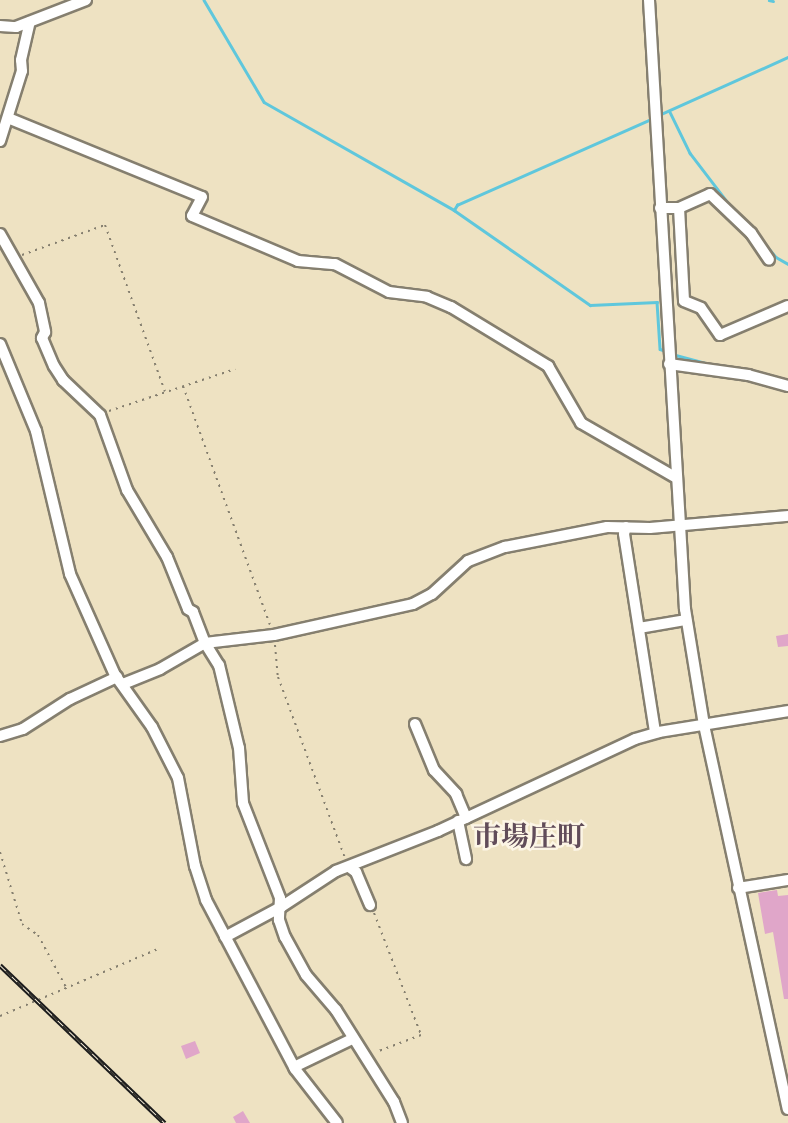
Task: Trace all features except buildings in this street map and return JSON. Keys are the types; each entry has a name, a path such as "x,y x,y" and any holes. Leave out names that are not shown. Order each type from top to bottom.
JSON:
{"street":[{"path":"0,26 16,27 86,0"},
{"path":"649,0 675,477 686,620 704,725 788,1109"},
{"path":"0,141 22,71 21,60 30,22"},
{"path":"8,118 202,198 192,216 298,261 335,264 389,292 427,297 451,307 548,366 581,423 675,477"},
{"path":"660,208 679,208 710,194 751,233 769,260"},
{"path":"679,208 684,301 701,308 720,335 788,306"},
{"path":"0,234 39,303 45,331 42,338 54,366 63,380 100,415 127,490 167,558 205,643 219,665 239,748 243,803 281,907 281,926 296,959 336,1010 394,1102 402,1123"},
{"path":"0,344 36,431 70,574 120,680 152,727 178,778 197,873 206,900 294,1067 337,1123"},
{"path":"669,361 748,374 788,386"},
{"path":"0,736 23,729 70,699 120,680 160,669 205,643 274,638 413,604 432,594 468,561 505,547 553,540 593,529 678,526 788,516"},
{"path":"626,527 624,534 655,733"},
{"path":"639,628 686,620"},
{"path":"225,937 281,907 315,883 462,820 593,757 655,733 788,711"},
{"path":"415,724 434,770 456,794 466,859"},
{"path":"349,867 356,872 370,905"},
{"path":"738,888 788,880"},
{"path":"294,1067 352,1039"}],"path":[{"path":"12,258 105,225 165,392"},
{"path":"100,415 103,411 110,411 234,369"},
{"path":"183,386 274,638 278,677 349,867"},
{"path":"0,852 22,924 38,935 66,989"},
{"path":"365,1056 421,1035 370,905"},
{"path":"0,1016 160,948"}],"waterway":[{"path":"204,0 264,102 454,210 590,305 657,302 660,349 666,351"},
{"path":"769,0 773,1"},
{"path":"659,115 788,57"},
{"path":"670,112 690,153 732,208"},
{"path":"454,210 457,205 653,118"},
{"path":"747,222 776,257 788,264"},
{"path":"672,354 713,365"}],"railway":[{"path":"0,965 165,1123"}],"district":[{"name":"市場庄町","path":"529,837"}]}
